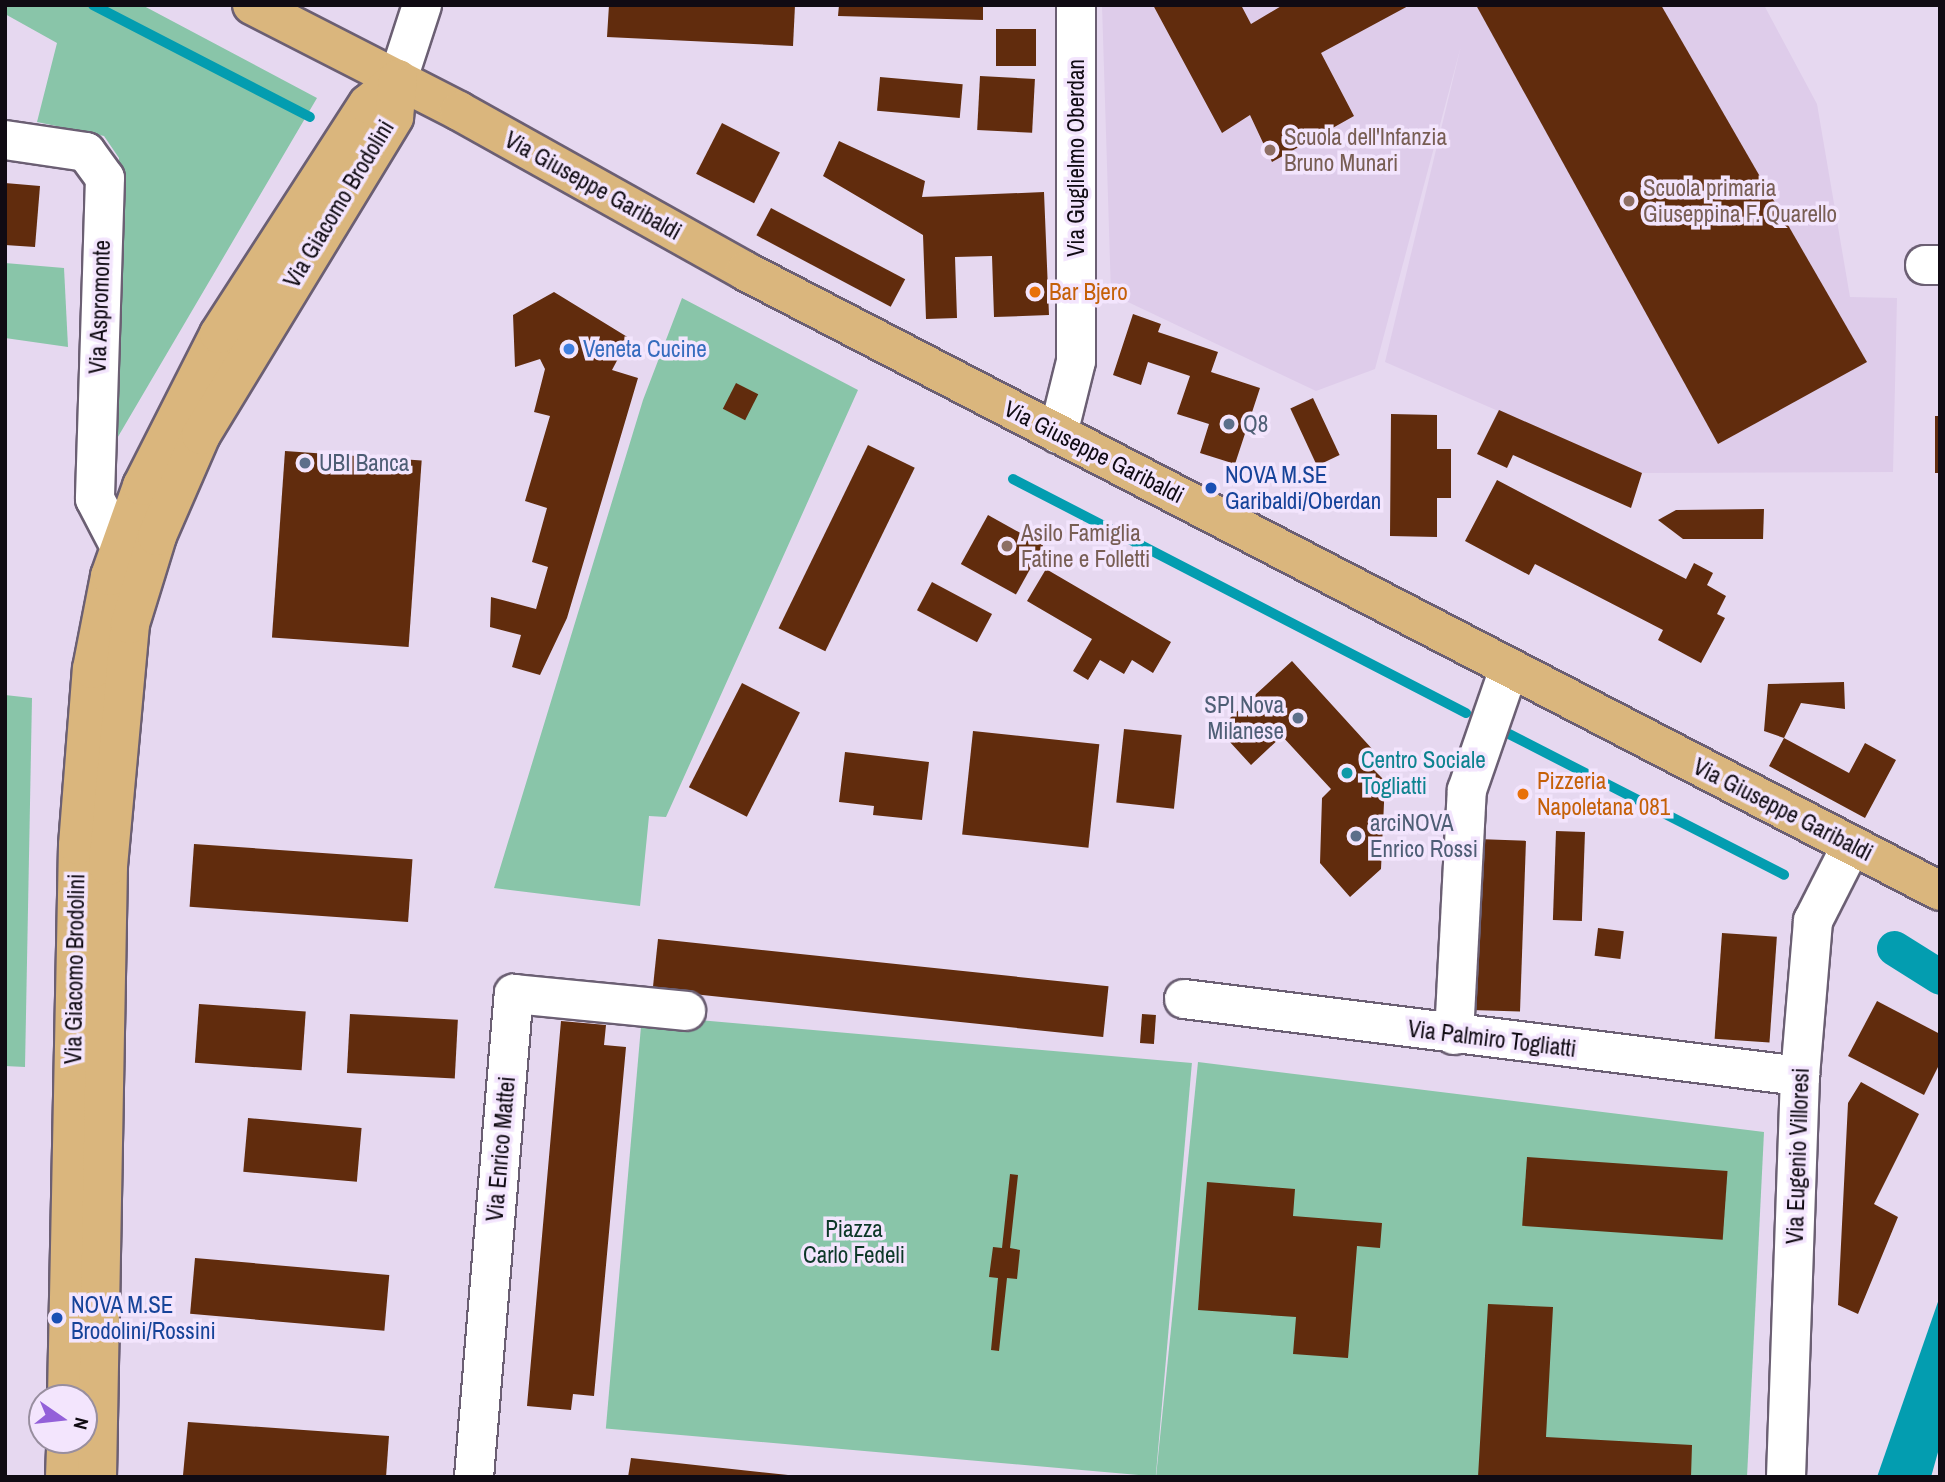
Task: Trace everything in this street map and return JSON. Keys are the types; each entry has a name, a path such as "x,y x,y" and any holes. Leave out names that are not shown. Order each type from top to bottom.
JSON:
{"main road":[{"name":"Via Giuseppe Garibaldi","path":"252,5 398,79 1058,435 1940,891"},
{"name":"Via Giacomo Brodolini","path":"67,1384 81,787 96,638 119,545 219,334 368,104 398,79"},
{"name":"Via Giacomo Brodolini","path":"97,1477 115,755 130,624 170,504 249,349 394,117 398,79"},
{"name":"Via Giacomo Brodolini","path":"115,755 105,704 119,611 119,545"},
{"path":"65,1477 66,1454"}],"street":[{"path":"398,79 422,5"},
{"name":"Via Guglielmo Oberdan","path":"1058,435 1076,361 1076,5"},
{"name":"Via Aspromonte","path":"5,140 86,152 105,178 95,499 119,545"},
{"path":"1454,1035 1467,790 1509,668"},
{"name":"Via Eugenio Villoresi","path":"1786,1477 1800,1076 1813,921 1851,846"},
{"name":"Via Enrico Mattei","path":"474,1477 514,994 686,1011"},
{"name":"Via Palmiro Togliatti","path":"1184,999 1454,1035 1800,1076"}],"shaded area":[{"name":"Scuola primaria Giuseppina F. Quarello","path":"1102,5 1764,5 1817,104 1850,297 1897,298 1893,472 1642,473 1385,362 1461,46 1375,369 1316,391 1111,294"}],"green space":[{"path":"5,5 142,5 317,98 112,447 107,444 119,158 104,136 37,122 57,43 5,14"},
{"path":"5,263 64,268 68,347 5,338"},
{"path":"682,298 858,390 666,817 649,816 640,906 494,888 643,400"},
{"path":"5,695 32,698 25,1067 5,1066"},
{"name":"Piazza Carlo Fedeli","path":"642,1015 1192,1063 1156,1477 606,1428"},
{"path":"1198,1062 1764,1132 1747,1477 1156,1477"}],"water":[{"path":"1940,1296 1940,1445 1931,1477 1877,1477"}],"building":[{"path":"609,5 795,5 793,46 607,37"},
{"path":"839,5 983,5 983,20 838,16"},
{"path":"1153,5 1241,5 1251,24 1283,5 1410,5 1321,53 1354,116 1272,162 1250,115 1222,133"},
{"path":"1476,5 1661,5 1867,362 1718,444"},
{"path":"996,29 1036,29 1036,66 996,66"},
{"path":"980,76 1035,79 1032,133 977,130"},
{"path":"880,77 963,84 960,118 877,111"},
{"path":"722,123 780,153 754,203 696,174"},
{"path":"839,141 925,181 922,197 1044,192 1049,315 994,317 992,256 955,257 957,318 926,319 923,235 823,176"},
{"path":"5,183 40,186 35,247 5,245"},
{"path":"771,208 905,279 891,307 756,235"},
{"path":"554,292 629,338 612,370 638,378 567,618 540,675 512,667 521,635 490,627 491,597 536,609 548,567 532,562 547,508 525,501 550,416 534,412 545,369 540,359 515,367 513,315"},
{"path":"1133,314 1161,324 1158,332 1218,352 1211,372 1260,388 1235,464 1200,453 1209,424 1177,414 1190,376 1148,362 1141,385 1113,375"},
{"path":"736,383 758,394 745,420 723,409"},
{"path":"1313,398 1340,455 1317,466 1290,409"},
{"path":"1499,410 1642,473 1631,508 1513,455 1507,468 1477,454"},
{"path":"1391,414 1437,415 1437,449 1451,449 1451,498 1437,498 1437,537 1390,536"},
{"path":"1935,416 1940,416 1940,473 1935,473"},
{"path":"868,445 915,468 825,651 779,628"},
{"path":"285,451 422,461 409,647 272,638"},
{"path":"1497,480 1686,579 1694,563 1713,573 1707,585 1726,596 1717,614 1725,618 1701,663 1658,640 1663,630 1535,564 1529,575 1465,541"},
{"path":"1764,509 1763,539 1683,539 1658,520 1676,510"},
{"path":"988,515 1043,546 1016,595 961,564"},
{"path":"1046,569 1171,642 1153,673 1132,660 1124,674 1100,660 1088,680 1073,671 1092,639 1027,601"},
{"path":"932,582 992,614 977,642 917,610"},
{"name":"Centro Sociale Togliatti","path":"1292,661 1374,751 1364,760 1385,781 1381,869 1350,897 1320,863 1322,798 1331,789 1282,736 1251,765 1218,729"},
{"path":"1844,682 1845,709 1801,703 1784,738 1764,731 1768,684"},
{"path":"742,683 800,713 747,817 689,787"},
{"path":"1124,729 1182,735 1174,809 1116,803"},
{"path":"973,731 1099,744 1088,848 962,834"},
{"path":"1784,738 1849,773 1865,743 1896,760 1865,818 1769,766"},
{"path":"845,752 929,762 922,820 873,815 874,806 839,802"},
{"path":"1556,831 1585,832 1582,921 1553,920"},
{"path":"1477,839 1526,841 1520,1012 1471,1010"},
{"path":"194,844 412,859 408,922 190,907"},
{"path":"1598,928 1624,931 1620,959 1595,956"},
{"path":"1722,933 1777,937 1769,1043 1715,1039"},
{"path":"658,939 1109,986 1103,1037 653,990"},
{"path":"1877,1001 1940,1034 1940,1063 1924,1095 1848,1056"},
{"path":"199,1004 306,1011 302,1070 195,1063"},
{"path":"350,1014 458,1020 455,1079 347,1073"},
{"path":"1142,1014 1156,1015 1154,1044 1140,1043"},
{"path":"561,1021 606,1025 604,1045 626,1047 594,1396 573,1394 571,1410 527,1406"},
{"path":"1861,1082 1919,1114 1874,1204 1898,1217 1858,1314 1838,1305 1848,1103"},
{"path":"248,1118 362,1128 357,1182 243,1172"},
{"path":"1527,1157 1728,1171 1723,1240 1522,1226"},
{"path":"1010,1174 1018,1175 1010,1248 1020,1250 1017,1279 1007,1278 999,1351 991,1350 998,1278 989,1277 993,1247 1002,1248"},
{"path":"1207,1182 1295,1189 1293,1216 1382,1223 1380,1248 1357,1246 1348,1358 1293,1354 1296,1317 1198,1310"},
{"path":"195,1258 389,1275 384,1331 190,1314"},
{"path":"1488,1304 1553,1307 1546,1437 1692,1445 1691,1477 1478,1477"},
{"path":"188,1422 389,1436 386,1477 183,1475"},
{"path":"631,1458 788,1475 788,1477 628,1477"}],"waterway":[{"path":"93,5 310,117"},
{"path":"1013,479 1466,713"},
{"path":"1509,734 1784,875"},
{"path":"1894,948 1940,977"}],"place":[{"name":"Scuola dell'Infanzia Bruno Munari","path":"1270,150"},
{"name":"Scuola primaria Giuseppina F. Quarello","path":"1629,201"},
{"name":"Bar Bjero","path":"1035,292"},
{"name":"Veneta Cucine","path":"569,349"},
{"name":"Q8","path":"1229,424"},
{"name":"UBI Banca","path":"305,463"},
{"name":"NOVA M.SE Garibaldi/Oberdan","path":"1211,488"},
{"name":"Asilo Famiglia Fatine e Folletti","path":"1007,546"},
{"name":"SPI Nova Milanese","path":"1298,718"},
{"name":"Centro Sociale Togliatti","path":"1347,773"},
{"name":"Pizzeria Napoletana 081","path":"1523,794"},
{"name":"arciNOVA Enrico Rossi","path":"1356,836"},
{"name":"NOVA M.SE Brodolini/Rossini","path":"57,1318"}]}
